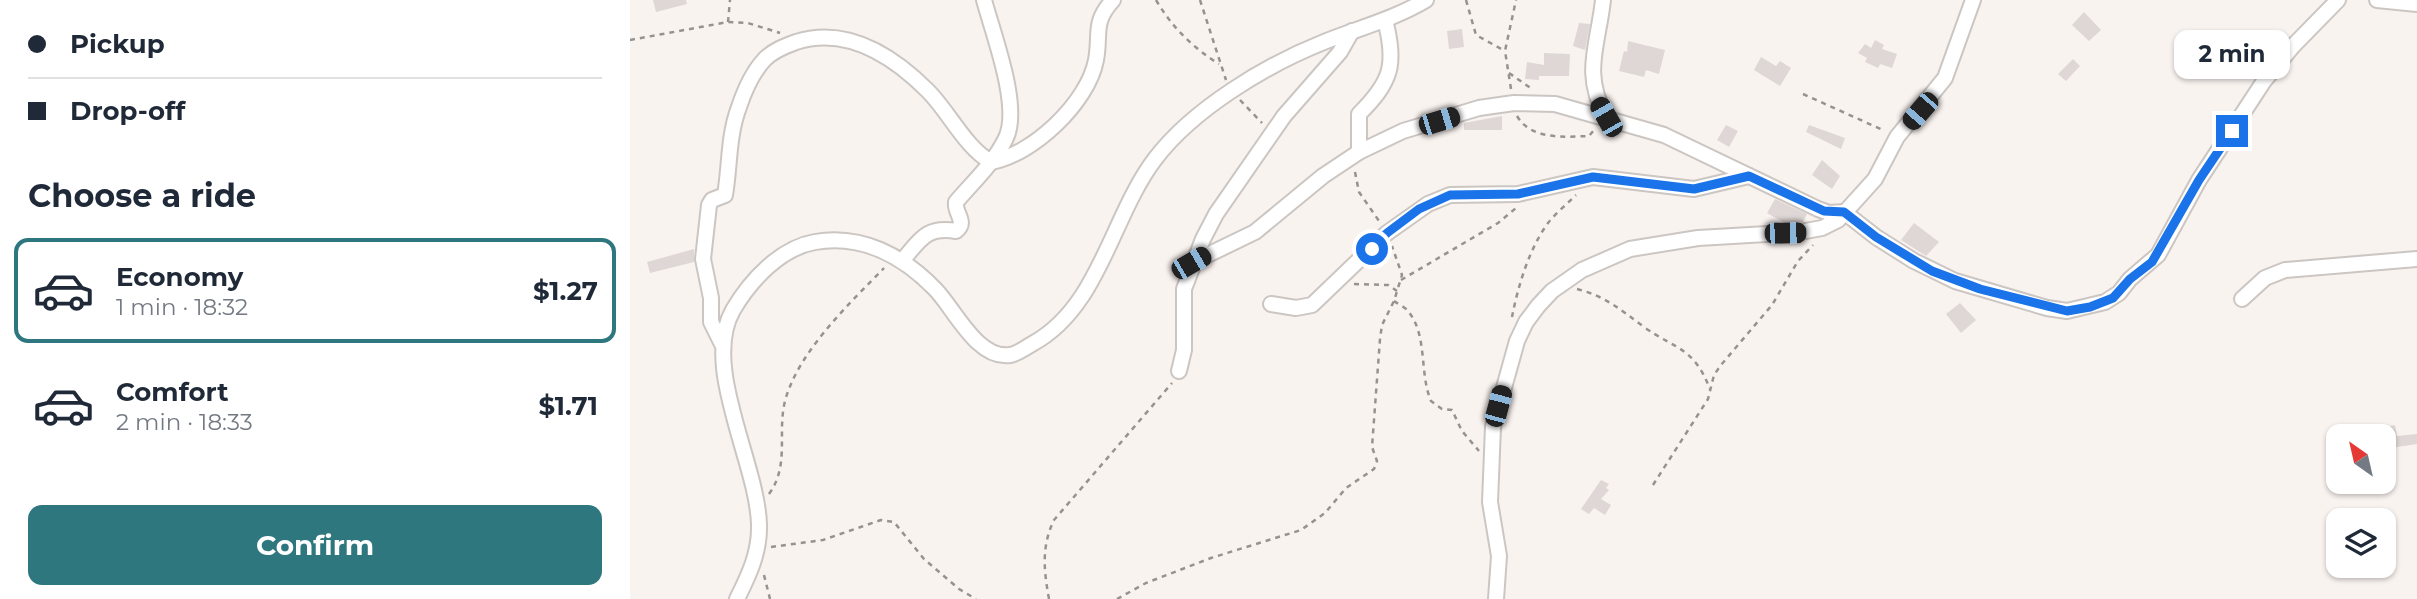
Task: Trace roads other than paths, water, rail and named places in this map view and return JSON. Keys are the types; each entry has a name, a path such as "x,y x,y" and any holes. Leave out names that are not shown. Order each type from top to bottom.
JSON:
{"street":[{"path":"899,259 927,233 942,229 960,229 956,202 975,184 1007,136 1011,116 1004,72 984,0"},
{"path":"737,599 758,547 758,507 734,421 722,344 711,322 711,298 703,258 709,205 712,200 724,195 729,143 739,107 764,59 803,40 816,37 845,39 891,59 929,92 977,150 991,162 1000,161 1039,138 1068,112 1091,78 1096,60 1098,20 1113,0"},
{"path":"722,344 725,327 747,289 775,261 806,243 842,240 859,242 899,259 937,290 969,334 986,349 998,354 1010,355 1019,352 1044,338 1070,314 1100,265 1135,187 1187,123 1290,57 1352,31 1401,15 1426,0"},
{"path":"1600,115 1594,93 1592,65 1603,0"},
{"path":"1496,599 1499,556 1490,502 1493,427 1517,341 1526,322 1560,286 1604,258 1630,249 1698,238 1800,232 1828,225 1845,213 1875,179 1897,137 1945,78 1973,0"},
{"path":"1191,263 1255,232 1323,176 1359,152 1403,131 1479,108 1514,103 1555,104 1678,140 1824,211 1845,213 1914,261 1968,285 2067,311 2105,302 2119,293 2130,279 2158,255 2199,180 2269,75 2338,0"},
{"path":"2376,0 2417,4"},
{"path":"1359,152 1359,114 1379,94 1390,66 1385,20"},
{"path":"1179,372 1184,350 1184,289 1191,263 1216,214 1303,93 1340,52 1352,31"},
{"path":"1271,304 1307,307 1318,301 1387,233 1428,204 1450,195 1518,194 1593,177 1694,189 1749,176"},
{"path":"2242,299 2265,278 2285,270 2417,259"}]}
